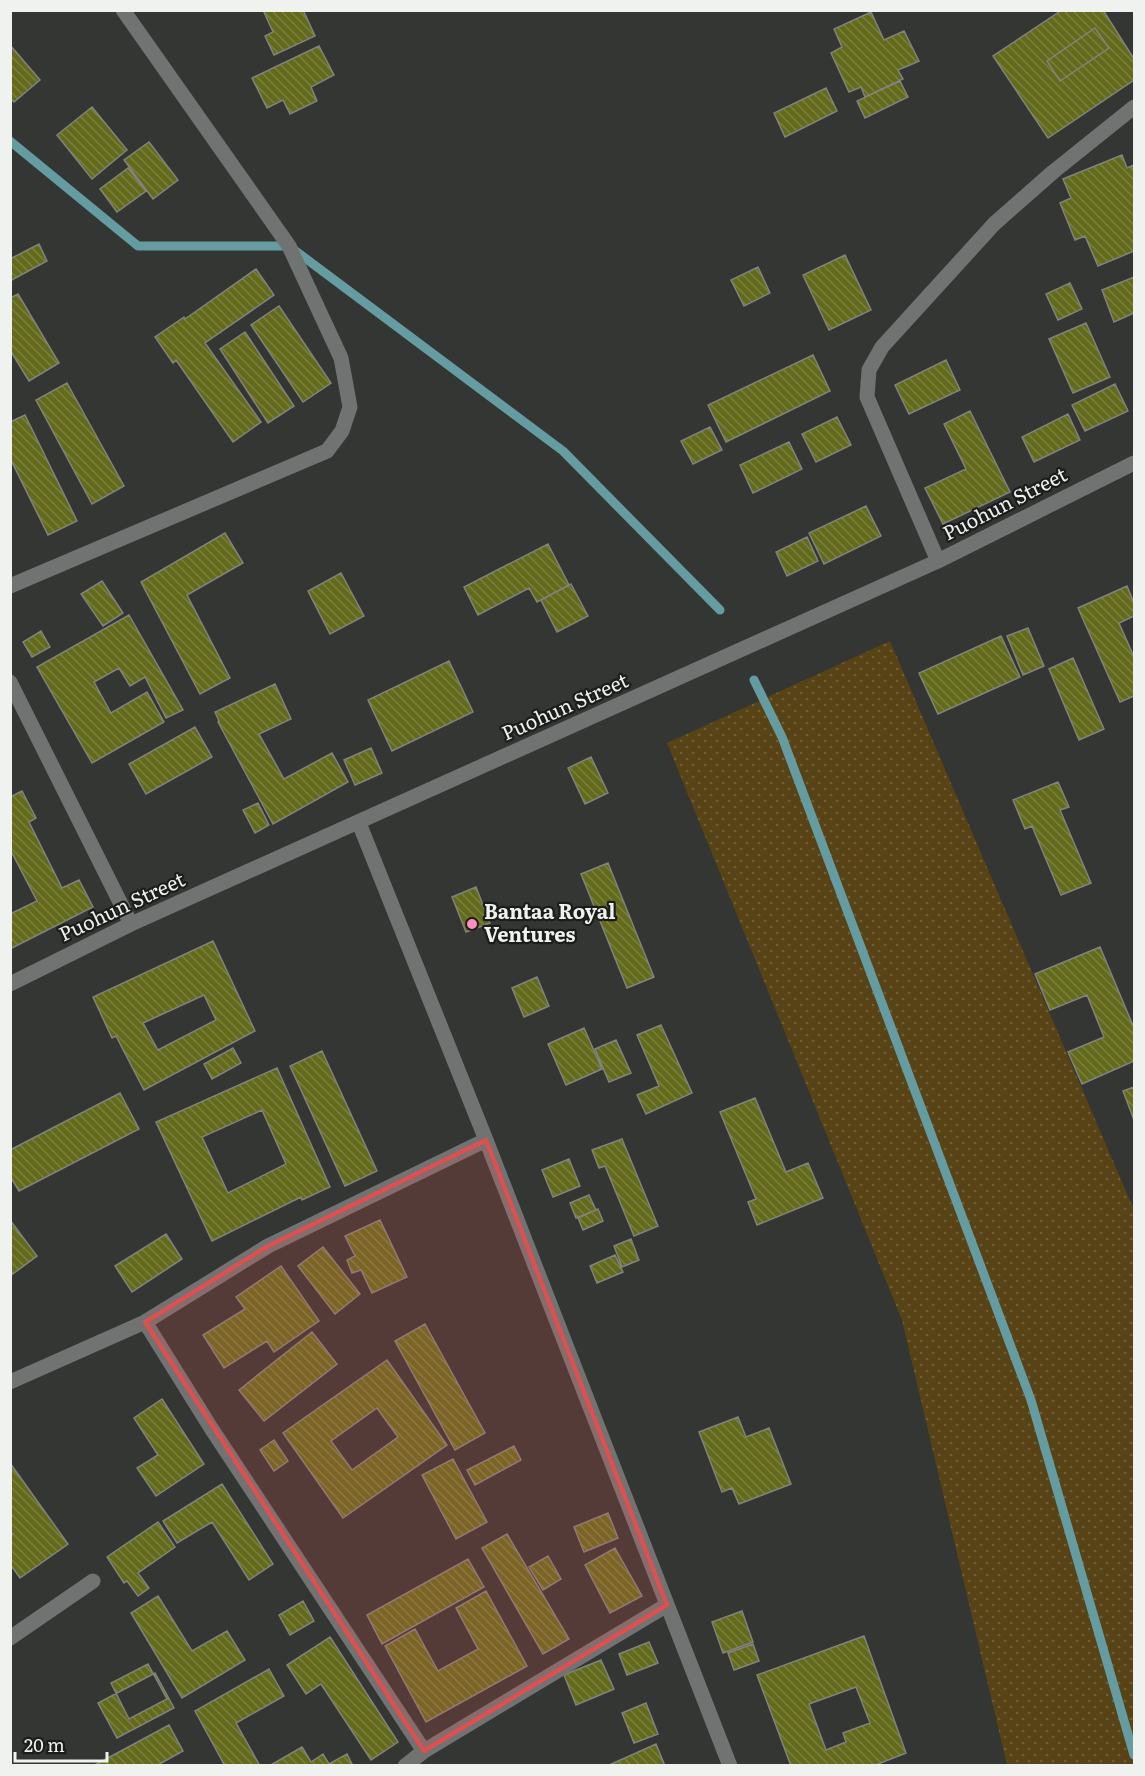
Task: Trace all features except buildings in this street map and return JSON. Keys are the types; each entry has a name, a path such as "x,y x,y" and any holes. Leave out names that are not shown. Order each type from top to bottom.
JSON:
{"street":[{"path":"10,586 327,451 342,431 350,407 341,358 289,246 123,10"},
{"path":"938,561 867,398 869,370 882,347 994,224 1134,106"},
{"name":"Puohun Street","path":"10,984 131,924 938,561 1134,464"},
{"path":"10,682 131,924"},
{"path":"359,823 486,1140 730,1766"},
{"path":"10,1382 145,1322 268,1245 486,1140"},
{"path":"145,1322 211,1428 424,1751"},
{"path":"10,1638 93,1581"},
{"path":"405,1766 424,1751 667,1605"}],"highlighted area":[{"path":"486,1140 667,1605 424,1751 145,1322 268,1246"}],"shaded area":[{"path":"890,641 1134,1210 1134,1765 1007,1765 902,1320 667,743"}],"waterway":[{"path":"10,141 138,246 289,246 563,451 720,610"},
{"path":"754,680 782,737 1031,1400 1134,1755"}],"place":[{"name":"Bantaa Royal Ventures","path":"472,924"}]}
